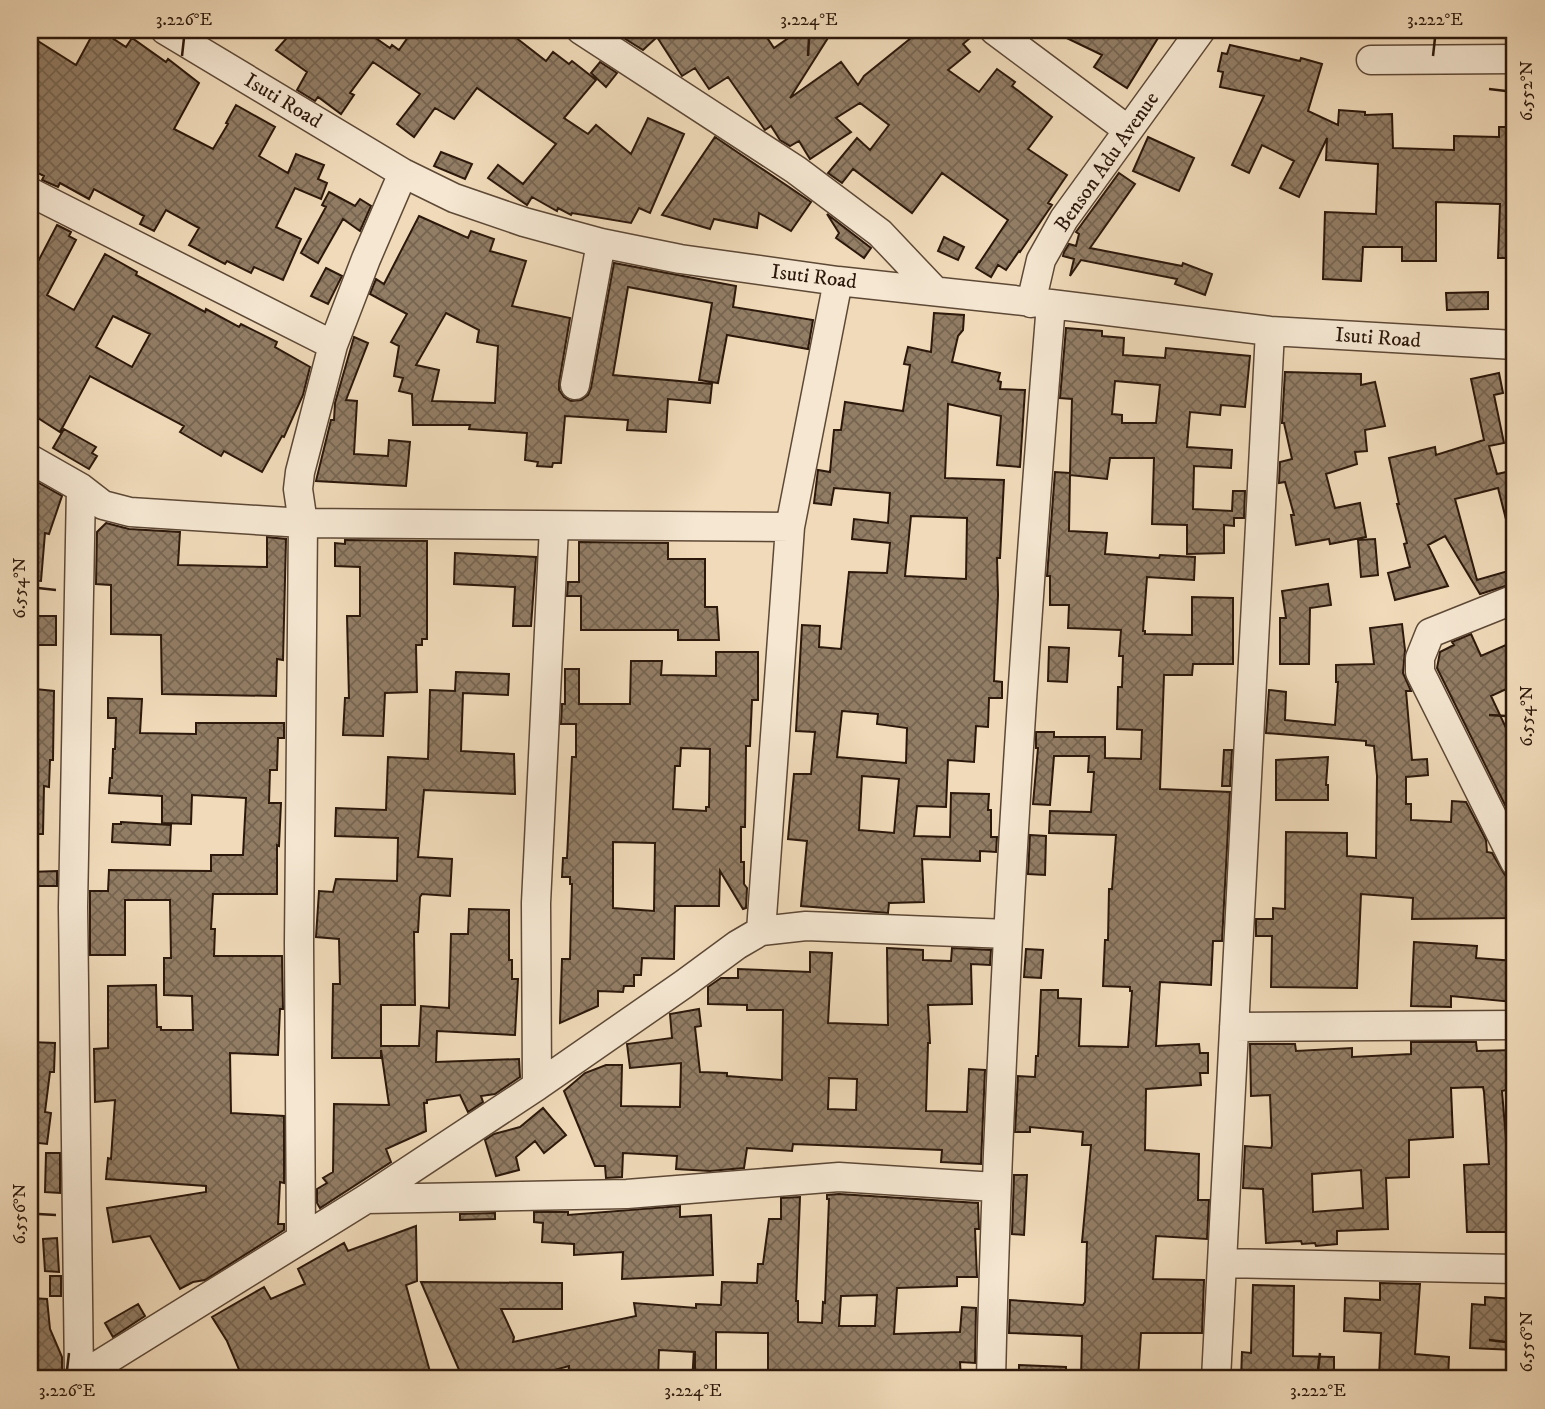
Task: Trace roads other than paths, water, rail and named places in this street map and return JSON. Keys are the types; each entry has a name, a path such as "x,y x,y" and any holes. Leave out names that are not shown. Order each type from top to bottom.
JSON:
{"street":[{"name":"Isuti Road","path":"164,30 403,173 454,198 524,222 601,243 680,260 838,281 935,290 1270,331 1515,345"},
{"path":"581,30 796,170 880,233 935,290"},
{"path":"994,30 1128,130"},
{"name":"Benson Adu Avenue","path":"991,1379 995,1186 1038,461 1041,303 1034,281 1041,260 1064,219 1202,30"},
{"path":"1371,60 1515,59"},
{"path":"301,1239 299,943 303,523 298,489 333,345 403,173"},
{"path":"30,192 333,345"},
{"path":"575,385 601,243"},
{"path":"761,932 790,527 838,281"},
{"path":"1216,1379 1270,331"},
{"path":"30,459 81,488 103,505 130,512 303,523 790,527"},
{"path":"77,1378 73,907 81,488"},
{"path":"537,1086 536,903 554,526"},
{"path":"1515,599 1430,633 1420,658 1420,672 1515,862"},
{"path":"77,1378 366,1199 537,1086 684,985 737,945 761,932 806,926 1008,934"},
{"path":"1234,1027 1515,1025"},
{"path":"366,1199 627,1194 839,1177 995,1186"},
{"path":"1222,1263 1515,1269"}]}
